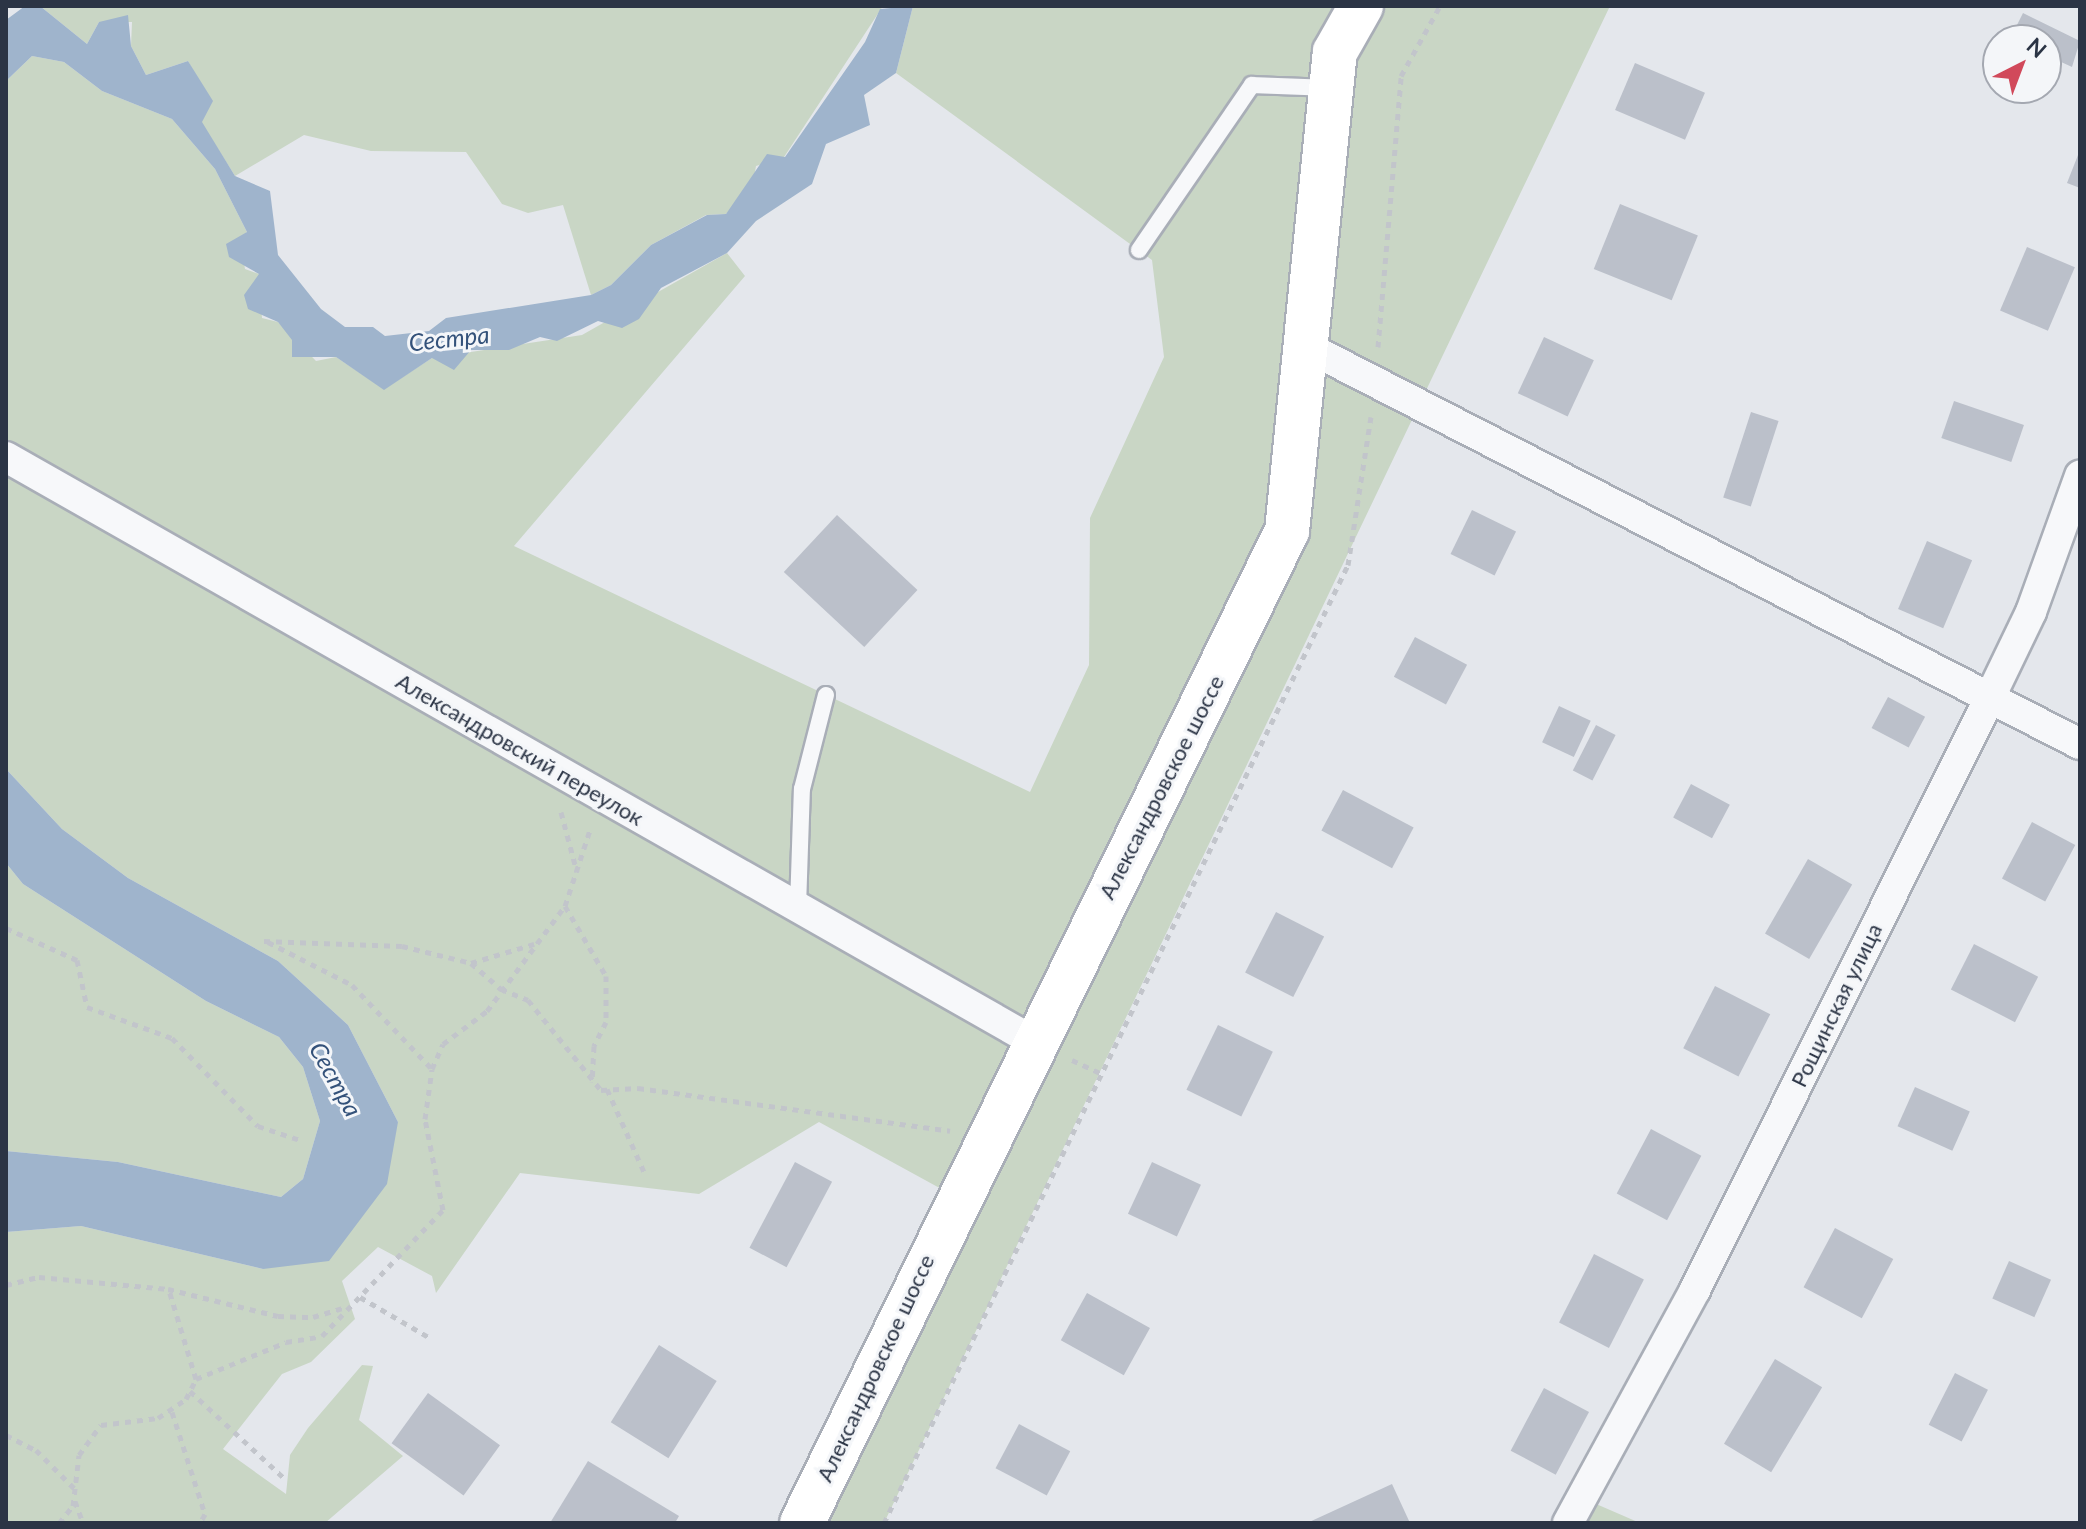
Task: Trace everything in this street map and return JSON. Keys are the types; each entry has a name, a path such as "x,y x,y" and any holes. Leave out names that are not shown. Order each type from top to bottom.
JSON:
{"street":[{"name":"Александровское шоссе","path":"802,1523 985,1139 1287,531 1309,348 1335,52 1361,6"},
{"path":"1309,348 1992,693 2080,744"},
{"name":"Александровский переулок","path":"6,457 1033,1041"},
{"name":"Рощинская улица","path":"1568,1523 1695,1290 1992,693 2031,612 2080,476"}],"lane":[{"path":"1139,250 1252,85 1332,88"},
{"path":"798,907 802,789 826,695"}],"path":[{"path":"572,778 561,804 577,873"},
{"path":"83,1523 74,1499 79,1455 101,1425 172,1412 196,1379 286,1342 322,1336 346,1307 360,1297 443,1210 425,1119 432,1069 443,1044 487,1011 565,906 605,797"},
{"path":"565,906 606,976 606,1022 594,1046 592,1082"},
{"path":"6,928 77,960 87,1007 172,1038 258,1126 303,1141"},
{"path":"432,1069 352,985 264,941 402,946 471,963 501,989 528,1000 592,1082 607,1089 865,1117 985,1139"},
{"path":"471,963 535,944"},
{"path":"607,1089 646,1176"},
{"path":"6,1285 39,1277 168,1289 278,1316 313,1317 346,1307"},
{"path":"168,1289 196,1379"},
{"path":"360,1297 432,1339"},
{"path":"190,1391 283,1477"},
{"path":"172,1412 205,1514 200,1523"},
{"path":"6,1435 36,1450 75,1489"},
{"path":"59,1523 74,1499"}],"green space":[{"path":"40,6 883,6 784,157 756,166 753,183 726,214 706,215 651,245 611,285 591,295 563,205 528,213 502,204 466,152 371,151 304,135 235,176 201,122 205,93 188,61 146,75 131,46 132,22 99,22 87,44"},
{"path":"913,6 1610,6 884,1523 801,1523 956,1197 819,1122 699,1194 520,1173 436,1293 432,1276 378,1247 342,1281 355,1319 311,1362 282,1374 223,1449 286,1494 290,1455 308,1428 362,1365 373,1366 359,1420 403,1456 325,1523 6,1523 6,1232 81,1226 263,1269 398,1122 348,1025 278,961 128,878 62,829 6,769 6,465 996,1029 1034,1018 1021,1018 6,449 6,81 32,56 64,62 102,91 172,119 215,169 247,232 240,238 245,269 259,274 262,318 278,322 316,361 336,357 384,389 432,358 582,335 727,253 745,276 514,546 1030,792 1089,665 1090,518 1164,357 1152,260 896,73"},
{"path":"6,863 23,884 206,1001 279,1037 303,1067 320,1121 303,1179 281,1197 118,1162 6,1151"},
{"path":"1580,1497 1640,1523 1568,1523"}],"water":[{"name":"Сестра","path":"25,6 40,6 87,44 99,22 128,15 131,46 146,75 188,61 213,101 202,122 235,176 270,191 278,255 321,309 345,327 373,327 385,336 429,331 446,318 591,295 611,285 651,245 707,215 726,214 767,154 785,157 865,42 880,9 913,6 896,73 864,95 870,125 826,144 812,184 756,221 727,253 661,288 639,319 622,328 598,321 557,341 540,337 509,350 471,350 454,370 432,358 384,390 336,357 292,357 292,340 278,322 248,309 244,295 259,274 229,257 226,244 247,232 215,169 172,119 102,91 64,62 32,56 6,81 6,20"},
{"name":"Сестра","path":"6,769 62,829 128,878 278,961 348,1025 398,1122 387,1184 329,1261 263,1269 81,1226 6,1232 6,1151 118,1162 281,1197 303,1179 320,1121 303,1067 279,1037 206,1001 23,884 6,863"}],"building":[{"path":"2023,13 2045,24 2018,24"},
{"path":"2062,32 2080,41 2072,67 2062,62"},
{"path":"1635,63 1705,93 1685,140 1615,110"},
{"path":"2080,150 2080,188 2067,183"},
{"path":"1620,204 1698,235 1672,300 1594,269"},
{"path":"2027,247 2075,267 2048,331 2000,311"},
{"path":"1544,337 1594,360 1568,416 1518,393"},
{"path":"1954,401 2024,425 2011,462 1941,438"},
{"path":"1751,412 1779,421 1751,507 1723,498"},
{"path":"1472,510 1516,531 1495,576 1451,554"},
{"path":"837,515 917,590 864,647 784,572"},
{"path":"1927,541 1972,560 1943,628 1898,609"},
{"path":"1415,637 1467,665 1446,704 1394,677"},
{"path":"1888,697 1925,717 1909,748 1872,728"},
{"path":"1559,706 1591,721 1574,757 1542,742"},
{"path":"1596,725 1616,735 1592,780 1573,770"},
{"path":"1691,784 1730,805 1712,838 1673,818"},
{"path":"1343,790 1414,828 1392,868 1321,831"},
{"path":"2032,822 2075,845 2045,902 2002,879"},
{"path":"1808,859 1852,885 1809,959 1765,933"},
{"path":"1276,912 1324,937 1293,997 1245,973"},
{"path":"1974,944 2038,977 2015,1022 1951,989"},
{"path":"1715,986 1770,1014 1738,1077 1683,1048"},
{"path":"1218,1025 1273,1052 1241,1116 1186,1090"},
{"path":"1915,1087 1970,1111 1952,1151 1898,1126"},
{"path":"1651,1129 1701,1156 1667,1220 1617,1193"},
{"path":"795,1162 832,1182 787,1267 749,1248"},
{"path":"1152,1162 1201,1185 1177,1236 1128,1214"},
{"path":"1835,1228 1893,1259 1862,1318 1804,1287"},
{"path":"1594,1254 1644,1279 1609,1348 1559,1323"},
{"path":"2009,1261 2051,1280 2034,1317 1992,1298"},
{"path":"1087,1293 1150,1328 1124,1375 1061,1340"},
{"path":"659,1345 717,1381 668,1458 611,1422"},
{"path":"1775,1359 1822,1387 1771,1472 1724,1444"},
{"path":"1955,1373 1988,1390 1962,1441 1929,1425"},
{"path":"1544,1388 1589,1412 1556,1475 1511,1451"},
{"path":"428,1393 500,1445 464,1495 392,1443"},
{"path":"1019,1424 1070,1451 1047,1495 996,1468"},
{"path":"588,1461 679,1516 675,1523 550,1523"},
{"path":"1392,1484 1410,1523 1307,1523"}]}
